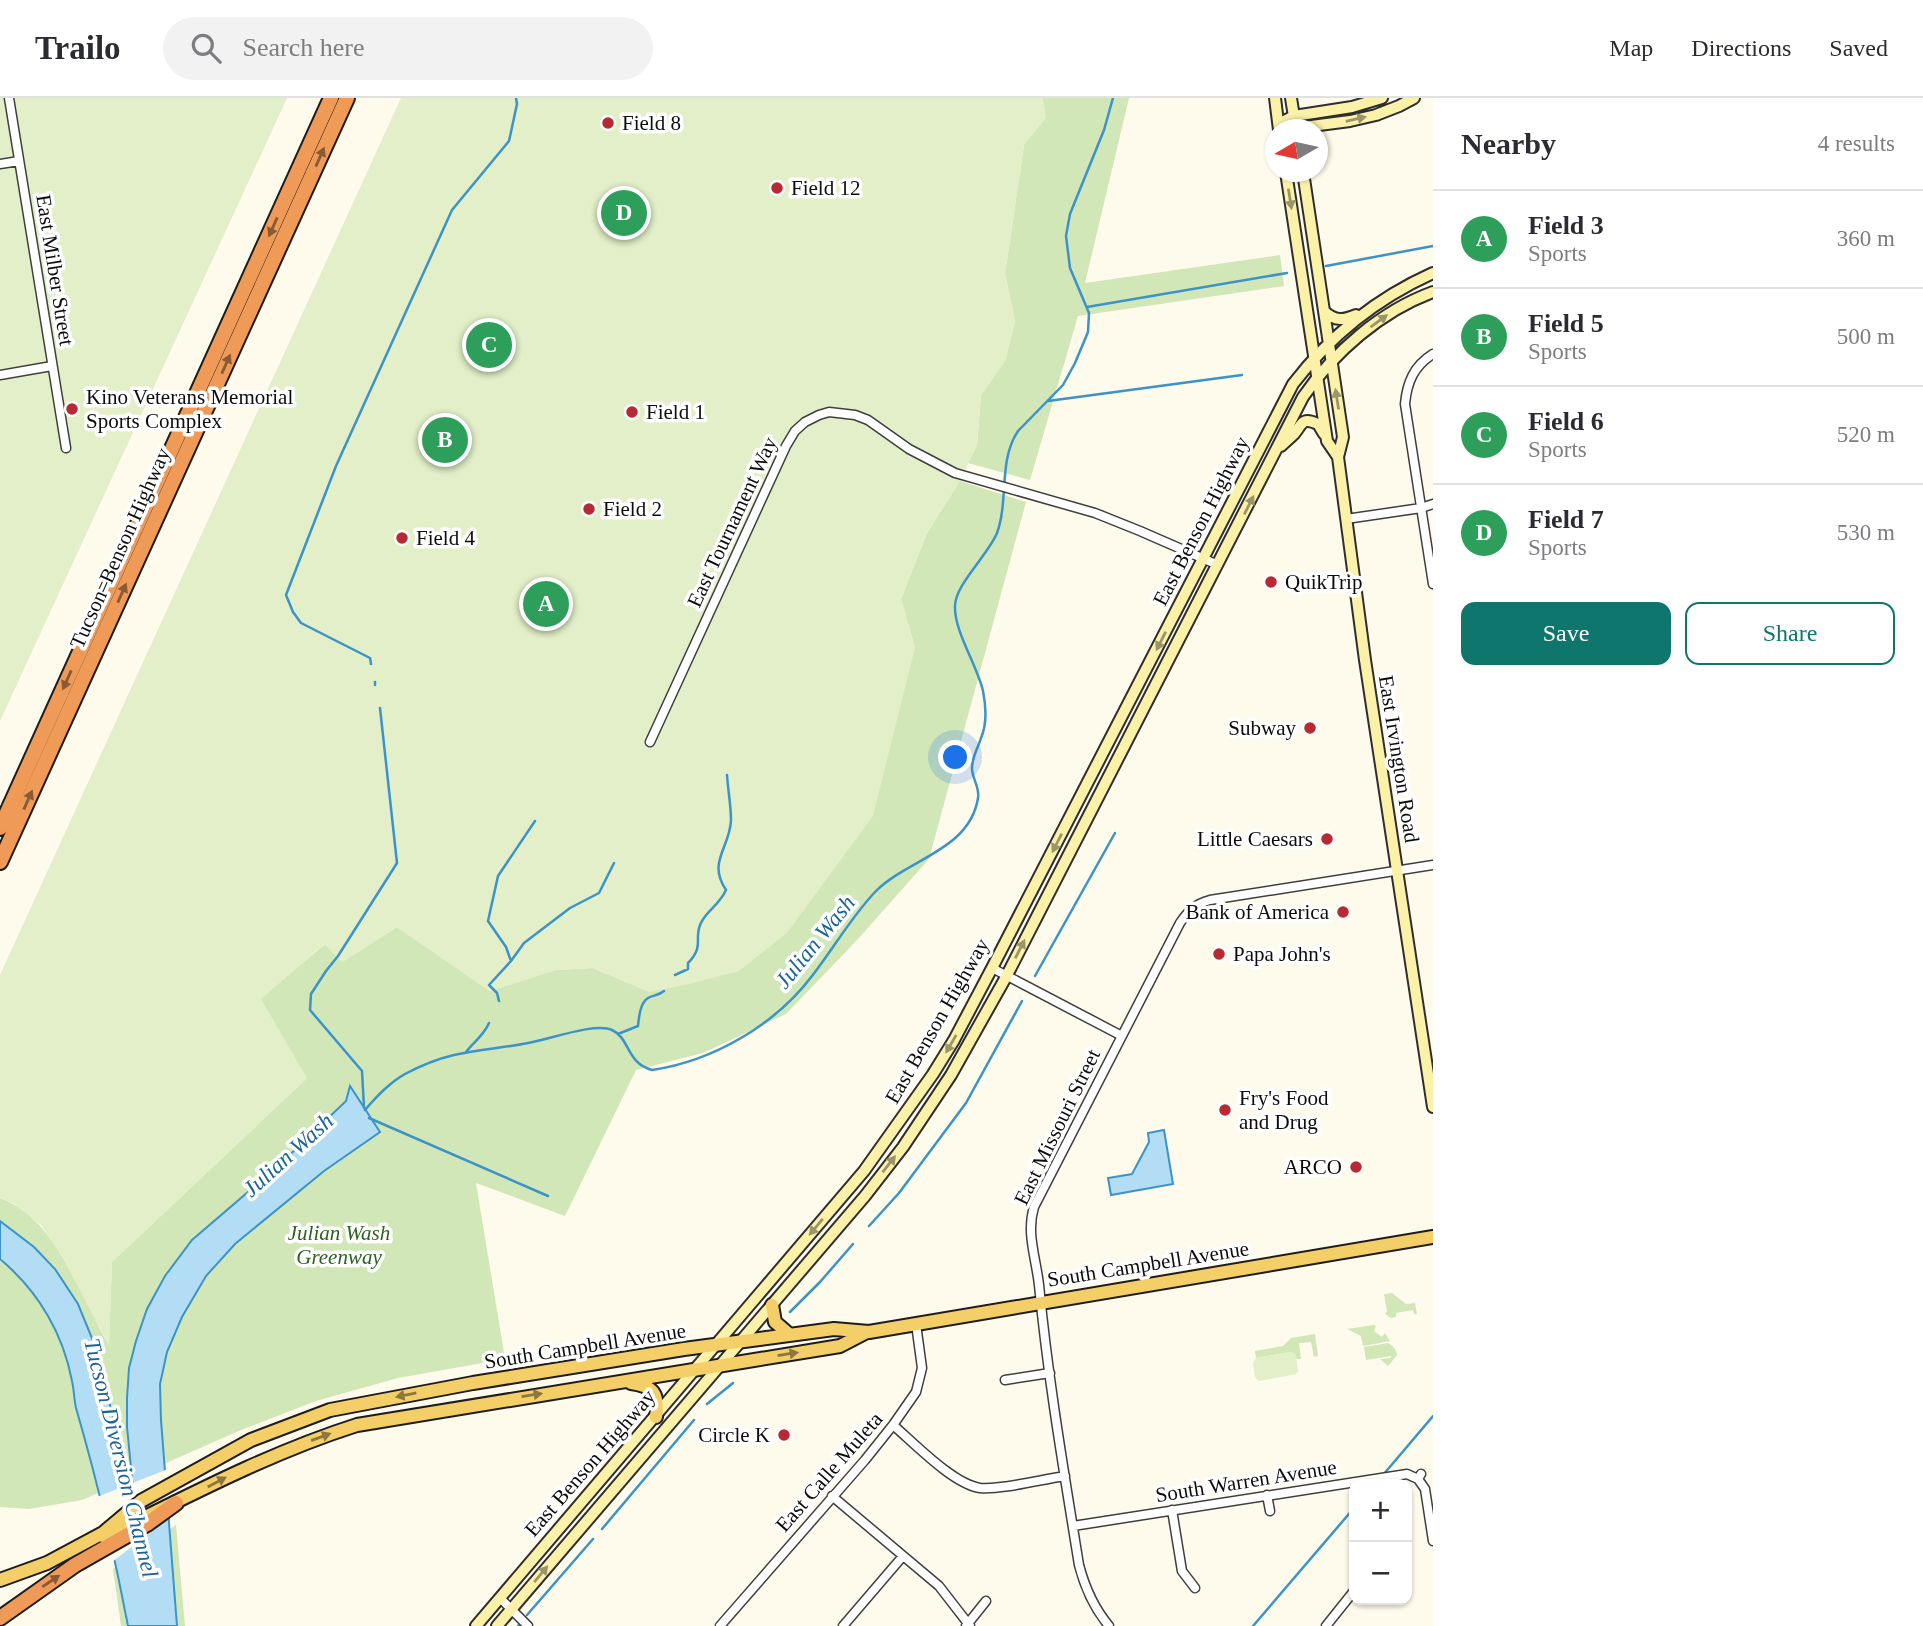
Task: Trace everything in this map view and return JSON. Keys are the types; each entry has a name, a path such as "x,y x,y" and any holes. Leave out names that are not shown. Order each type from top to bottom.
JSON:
{"highway":[{"name":"Tucson–Benson Highway","path":"0,828 331,98"},
{"name":"Tucson–Benson Highway","path":"0,863 347,98"},
{"path":"0,1618 103,1540 147,1524 176,1503"}],"main road":[{"path":"1275,98 1278,119"},
{"path":"1291,98 1294,119"},
{"path":"1290,119 1294,116 1352,107 1382,98"},
{"path":"1328,124 1376,115 1414,98"},
{"name":"East Irvington Road","path":"1288,182 1327,441 1338,457"},
{"name":"East Irvington Road","path":"1305,182 1343,437 1338,457 1366,669 1433,1107"},
{"name":"East Benson Highway","path":"476,1626 864,1171 918,1098 954,1040 992,968 1293,384 1329,342 1366,312 1397,291 1433,273"},
{"name":"East Benson Highway","path":"497,1626 865,1196 903,1147 951,1075 1006,977 1303,397 1317,376 1373,325 1419,297 1433,292"},
{"path":"1324,311 1330,317 1338,319 1366,312"},
{"path":"1274,453 1294,434 1301,423 1306,421 1318,424 1327,441"},
{"path":"1115,731 1129,738"},
{"name":"South Campbell Avenue","path":"103,1540 141,1501 251,1440 330,1410 473,1383 717,1345 834,1329 869,1332 1433,1237"},
{"path":"772,1305 775,1322 790,1335"},
{"name":"South Campbell Avenue","path":"176,1503 231,1474 357,1425 840,1346 869,1332"},
{"path":"621,1381 646,1385 652,1390 657,1404 656,1417"},
{"path":"0,1580 103,1540"},
{"path":"0,1586 36,1573 103,1540"}],"street":[{"name":"East Milber Street","path":"9,98 66,448"},
{"path":"0,164 19,161"},
{"path":"1433,354 1412,374 1405,404 1433,584"},
{"path":"0,375 52,366"},
{"name":"East Tournament Way","path":"650,742 786,446 795,431 818,415 830,412 855,415 868,420 909,449 955,473 1095,513 1218,565"},
{"path":"1346,519 1433,504"},
{"path":"1397,872 1433,865"},
{"name":"East Missouri Street","path":"1110,1626 1092,1602 1079,1565 1030,1233 1032,1213 1180,923 1190,910 1210,900 1397,872"},
{"path":"992,968 1122,1036"},
{"name":"East Calle Muleta","path":"720,1626 894,1425 916,1392 922,1368 916,1324"},
{"path":"1005,1380 1050,1373"},
{"path":"894,1425 954,1477 971,1486 994,1488 1065,1476"},
{"name":"South Warren Avenue","path":"1073,1526 1407,1474 1420,1476 1425,1489 1433,1541"},
{"path":"1267,1495 1270,1511"},
{"path":"832,1496 939,1586 968,1625 986,1601"},
{"path":"1172,1510 1182,1571 1195,1588"},
{"path":"843,1626 903,1556"},
{"path":"1327,1625 1349,1597"},
{"path":"499,1598 528,1626"}],"green space":[{"name":"Kino Veterans Memorial Sports Complex","path":"0,98 287,98 0,721"},
{"path":"401,98 1043,98 1046,118 1024,145 1005,274 1015,320 1005,361 981,395 977,445 960,481 927,533 901,599 915,648 873,816 787,933 739,971 650,992 593,968 555,970 490,991 397,927 342,962 324,944 261,999 307,1078 112,1262 109,1346 62,1256 41,1225 13,1203 0,1198 0,975"},
{"path":"1043,98 1129,98 1085,283 1280,255 1284,286 1078,316 1030,480 968,463 977,445 981,395 1005,361 1015,321 1005,274 1024,145"},
{"name":"Julian Wash Greenway","path":"960,481 1026,502 929,859 786,1014 703,1053 636,1070 565,1216 476,1183 505,1359 398,1378 316,1401 241,1430 82,1500 29,1509 0,1507 0,1198 17,1206 44,1231 65,1262 109,1344 112,1262 306,1079 260,999 325,944 342,962 397,927 490,991 555,970 593,968 650,992 915,648 901,599 927,533"},
{"path":"1392,1293 1406,1304 1415,1303 1417,1314 1414,1314 1413,1310 1396,1313 1396,1317 1391,1318 1385,1314 1387,1311 1384,1294"},
{"path":"1374,1325 1374,1331 1382,1337 1385,1333 1390,1341 1363,1346 1361,1336 1347,1329"},
{"path":"1315,1334 1318,1356 1314,1357 1311,1342 1299,1343 1301,1359 1296,1359 1296,1355 1291,1352 1256,1358 1255,1351 1283,1346 1291,1338"},
{"path":"1388,1343 1397,1355 1388,1366 1380,1359 1391,1356 1366,1360 1364,1347"},
{"path":"1291,1352 1296,1355 1296,1374 1259,1381 1255,1377 1253,1363 1256,1358"},
{"path":"176,1525 185,1626 121,1626 113,1569"}],"water":[{"name":"Julian Wash","path":"350,1086 380,1132 324,1171 235,1244 206,1276 182,1317 167,1352 160,1384 161,1420 177,1626 128,1626 66,1356 52,1323 38,1300 0,1259 0,1221 34,1247 55,1269 78,1304 96,1348 135,1508 127,1427 127,1398 129,1368 147,1309 165,1276 192,1240 276,1168 346,1101"},
{"path":"1164,1130 1173,1184 1111,1195 1108,1178 1132,1174 1149,1142 1148,1133"}],"pier":[{"path":"168,1469 172,1516 112,1562 97,1497"}],"waterway":[{"path":"371,664 370,658 301,623 286,595 336,466 452,210 509,141 516,98"},
{"name":"Julian Wash","path":"365,1110 399,1078 435,1061 583,1030 612,1030 622,1039 637,1062 652,1070 698,1058 720,1049 761,1025 797,994 876,891 904,870 951,842 963,830 973,816 978,798 972,764 983,733 985,709 980,681 958,626 956,598 997,533 1012,443 1018,431 1063,385 1088,332 1089,313 1070,268 1066,236 1070,214 1104,130 1113,98"},
{"path":"1326,266 1433,246"},
{"path":"1087,307 1287,273"},
{"path":"1048,401 1242,375"},
{"path":"364,1108 362,1071 310,1010 311,994 397,863 380,708"},
{"path":"675,975 688,969 688,963 698,946 699,927 726,890 721,880 719,863 731,820 727,775"},
{"path":"499,1001 497,993 489,985 511,961 506,947 488,921 498,876 535,821"},
{"path":"1035,976 1115,833"},
{"path":"511,961 524,943 570,908 599,893 614,863"},
{"path":"618,1034 638,1026 640,1010 645,1000 664,991"},
{"path":"869,1226 899,1193 966,1103 1022,1001"},
{"path":"466,1052 489,1023"},
{"path":"369,1118 548,1196"},
{"path":"790,1312 853,1244"},
{"path":"707,1404 733,1383"},
{"path":"1383,1475 1433,1416"},
{"path":"602,1529 694,1420"},
{"path":"1253,1626 1349,1514"},
{"path":"527,1615 593,1539"}],"place":[{"name":"Field 8","path":"608,123"},
{"name":"Field 12","path":"777,188"},
{"name":"Field 7","path":"624,213"},
{"name":"Field 6","path":"489,345"},
{"name":"Kino Veterans Memorial Sports Complex","path":"72,409"},
{"name":"Field 1","path":"632,412"},
{"name":"Field 5","path":"445,440"},
{"name":"Field 2","path":"589,509"},
{"name":"Field 4","path":"402,538"},
{"name":"QuikTrip","path":"1271,582"},
{"name":"Field 3","path":"546,604"},
{"name":"Subway","path":"1310,728"},
{"name":"Little Caesars","path":"1327,839"},
{"name":"Bank of America","path":"1343,912"},
{"name":"Papa John's","path":"1219,954"},
{"name":"Fry's Food and Drug","path":"1225,1110"},
{"name":"ARCO","path":"1356,1167"},
{"name":"Circle K","path":"784,1435"}],"water label":[{"name":"Tucson Diversion Channel","path":"121,1458"}]}
